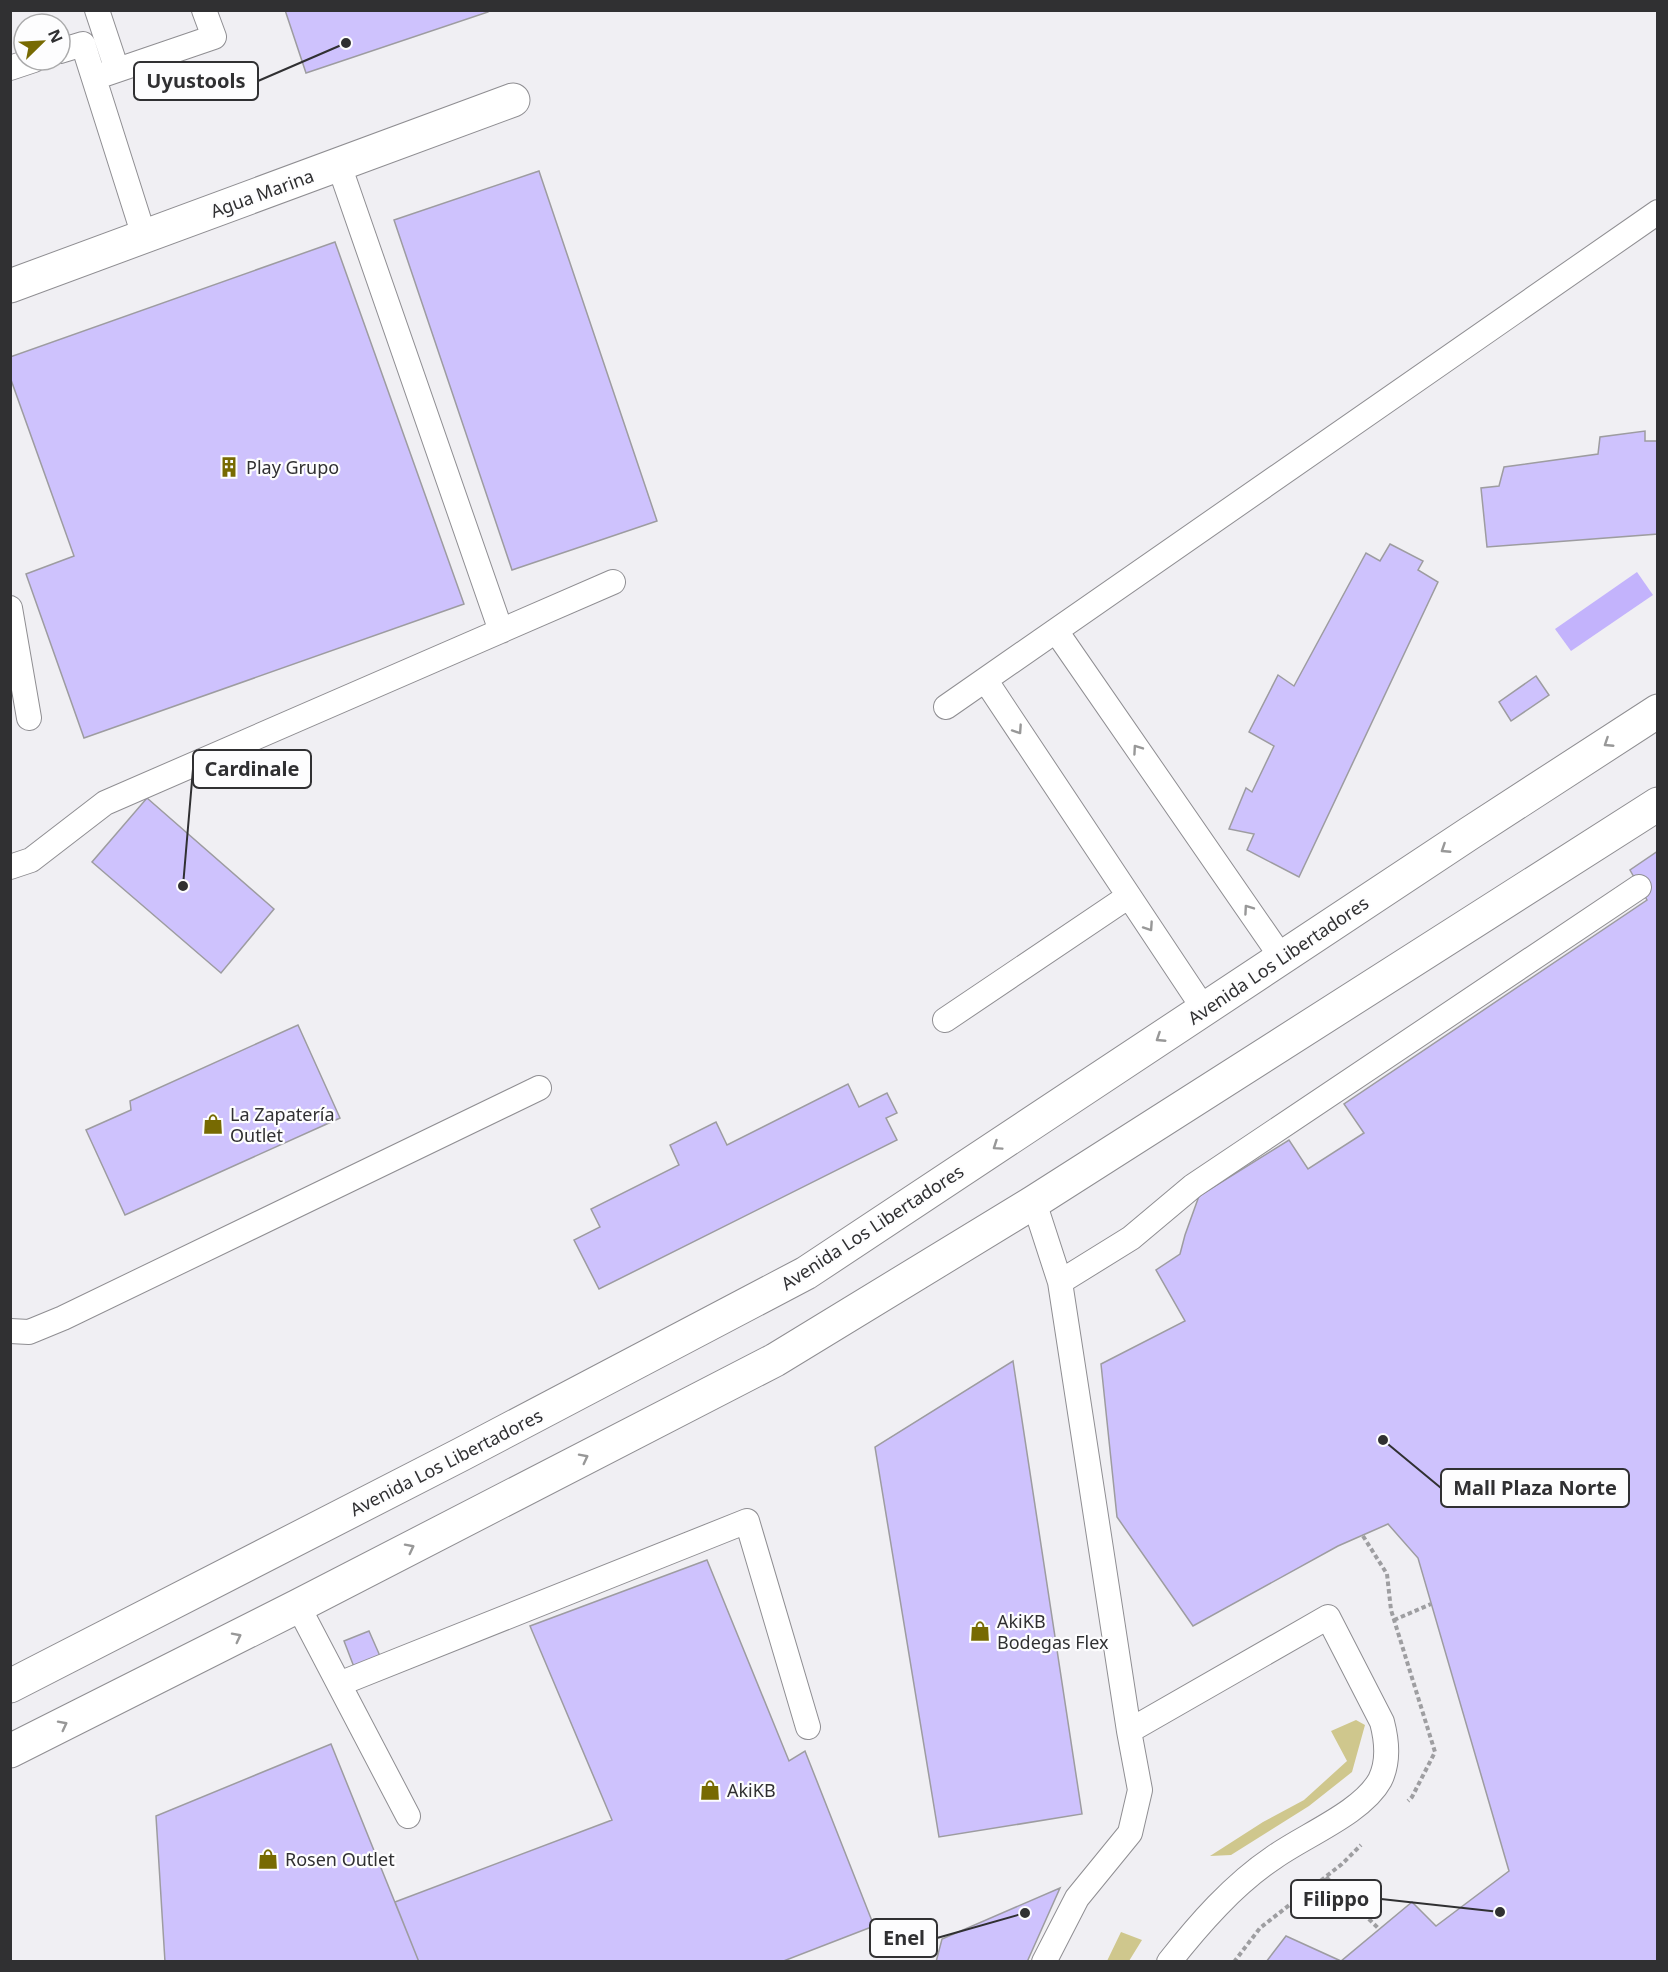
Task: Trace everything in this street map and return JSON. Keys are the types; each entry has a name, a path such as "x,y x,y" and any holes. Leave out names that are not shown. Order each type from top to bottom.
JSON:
{"street":[{"name":"Agua Marina","path":"10,285 513,99"},
{"name":"Avenida Los Libertadores","path":"10,1686 462,1454 806,1273 1658,711"},
{"path":"10,1751 298,1606 775,1360 1034,1202 1658,804"}],"lane":[{"path":"97,10 117,70"},
{"path":"94,78 214,37 204,10"},
{"path":"72,47 83,44 144,236"},
{"path":"339,165 501,631"},
{"path":"946,707 1658,212"},
{"path":"10,867 31,860 105,804 613,582"},
{"path":"11,614 29,718"},
{"path":"1056,631 1282,957"},
{"path":"986,681 1204,1009"},
{"path":"1060,1282 1131,1238 1193,1186 1639,887"},
{"path":"945,1020 1129,896"},
{"path":"10,1331 29,1332 63,1318 539,1088"},
{"path":"1034,1202 1060,1282 1140,1790 1130,1833 1077,1898 1044,1962"},
{"path":"339,1684 747,1521 808,1727"},
{"path":"298,1606 408,1816"},
{"path":"1129,1731 1328,1617 1382,1722 1385,1734 1387,1746 1384,1770 1371,1792 1340,1817 1273,1857 1251,1874 1194,1931 1169,1962"}],"path":[{"path":"1394,1620 1431,1604"},
{"path":"1326,1877 1379,1929"}],"shaded area":[{"path":"1637,572 1653,595 1571,651 1555,629"},
{"path":"1356,1720 1365,1725 1352,1772 1309,1806 1231,1855 1210,1856 1263,1822 1304,1800 1347,1761 1331,1731"},
{"path":"1121,1932 1142,1940 1129,1961 1107,1961"}],"building":[{"path":"285,10 488,10 488,12 306,73"},
{"path":"539,171 657,521 512,570 394,220"},
{"name":"Play Grupo","path":"335,242 464,604 84,738 26,574 74,556 10,377 10,357"},
{"path":"1645,431 1645,441 1658,441 1658,534 1487,547 1481,488 1499,486 1504,467 1598,454 1600,437"},
{"path":"1390,544 1423,561 1418,570 1438,582 1299,877 1247,850 1254,834 1229,829 1246,788 1252,792 1274,746 1249,732 1278,675 1294,686 1366,553 1380,561"},
{"path":"1536,676 1549,695 1511,721 1499,702"},
{"path":"147,798 274,909 221,973 92,862"},
{"path":"1658,851 1658,1962 1266,1962 1286,1936 1341,1961 1412,1902 1436,1926 1509,1871 1418,1558 1388,1524 1338,1546 1193,1626 1117,1517 1101,1364 1185,1321 1156,1270 1180,1254 1199,1196 1289,1140 1308,1169 1364,1133 1344,1104 1647,900 1630,870"},
{"name":"La Zapatería Outlet","path":"298,1025 340,1118 125,1215 86,1130 131,1110 130,1101"},
{"path":"848,1084 859,1107 887,1093 897,1113 886,1118 897,1140 599,1289 574,1240 600,1227 591,1209 679,1165 670,1145 716,1122 727,1145"},
{"name":"AkiKB Bodegas Flex","path":"1013,1361 1082,1814 939,1837 875,1447"},
{"name":"AkiKB","path":"707,1560 789,1761 805,1751 874,1926 781,1962 419,1962 395,1902 612,1820 530,1626"},
{"path":"369,1631 380,1656 354,1667 344,1641"},
{"name":"Rosen Outlet","path":"331,1744 419,1962 165,1962 156,1816"},
{"path":"1060,1888 1027,1962 936,1962 942,1939"}],"place":[{"name":"Uyustools","path":"346,43"},
{"name":"Play Grupo","path":"229,467"},
{"name":"Cardinale","path":"183,886"},
{"name":"La Zapatería Outlet","path":"213,1124"},
{"name":"Mall Plaza Norte","path":"1383,1440"},
{"name":"AkiKB Bodegas Flex","path":"980,1631"},
{"name":"AkiKB","path":"710,1790"},
{"name":"Rosen Outlet","path":"268,1859"},
{"name":"Filippo","path":"1500,1912"},
{"name":"Enel","path":"1025,1913"}]}
